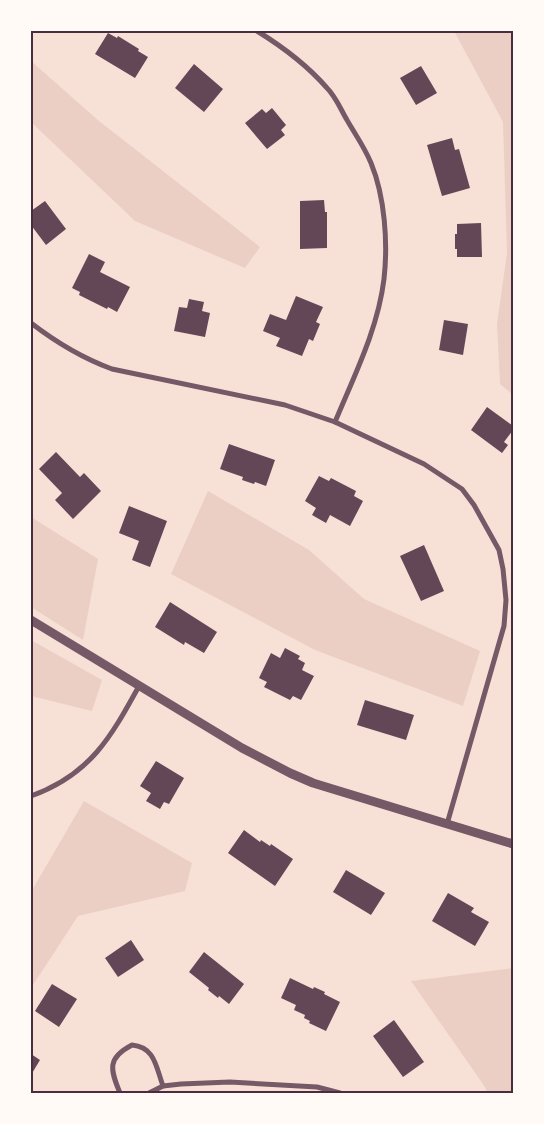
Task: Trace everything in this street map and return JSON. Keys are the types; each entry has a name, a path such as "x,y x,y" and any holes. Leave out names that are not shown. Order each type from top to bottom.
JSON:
{"street":[{"path":"257,31 306,66 329,90 371,163 382,211 386,247 384,280 379,306 362,358 335,422"},
{"path":"31,323 67,349 112,369 285,405 335,422 424,464 462,489 499,550 506,600 504,626 447,824"},
{"path":"31,620 242,748 290,773 313,783 513,844"},
{"path":"31,796 44,791 78,771 98,752 139,686"},
{"path":"120,1093 112,1068 120,1051 132,1045 149,1051 154,1058 163,1086"},
{"path":"150,1093 163,1086 202,1082 317,1087 340,1093"}],"shaded area":[{"path":"454,31 513,31 513,395 500,384 497,324 507,253 503,122"},
{"path":"31,61 99,121 260,247 245,268 135,221 31,122"},
{"path":"208,491 309,550 364,599 480,651 463,706 315,650 171,574"},
{"path":"31,517 98,559 83,640 31,607"},
{"path":"31,640 102,680 92,711 31,696"},
{"path":"84,801 192,863 185,891 78,916 31,988 31,892"},
{"path":"513,968 513,1093 487,1093 485,1087 411,981"}],"building":[{"path":"108,33 117,38 118,36 148,57 135,78 95,54"},
{"path":"194,64 223,89 204,112 175,88"},
{"path":"421,66 437,93 416,105 400,78"},
{"path":"272,108 286,125 281,130 285,135 267,149 245,123 262,109 266,113"},
{"path":"452,138 455,150 459,149 470,188 442,196 427,145"},
{"path":"324,200 325,212 327,212 327,248 300,249 300,201"},
{"path":"45,201 66,229 46,245 31,225 31,211"},
{"path":"481,223 482,257 457,257 455,234 457,234 457,224"},
{"path":"89,254 105,262 100,272 130,287 117,312 79,295 80,292 72,288"},
{"path":"296,296 323,307 316,322 320,324 313,341 309,339 302,356 276,346 280,338 263,331 270,314 286,320"},
{"path":"189,299 204,302 202,311 210,313 205,337 174,331 179,307 187,308"},
{"path":"444,320 468,324 463,355 439,350"},
{"path":"487,407 513,426 513,430 504,442 508,445 502,453 471,430"},
{"path":"229,444 275,460 266,486 242,480 243,477 220,469"},
{"path":"56,452 80,477 84,473 101,491 73,519 55,500 62,493 39,469"},
{"path":"319,476 329,481 331,478 356,491 354,496 363,501 350,526 330,515 326,523 312,515 316,508 305,501"},
{"path":"129,506 167,521 150,567 132,560 139,541 119,533"},
{"path":"424,545 444,591 421,601 400,556"},
{"path":"170,602 217,632 204,653 185,642 184,645 155,627"},
{"path":"285,648 300,656 298,659 305,663 302,670 314,676 301,700 293,696 290,700 264,687 267,682 259,678 271,653 280,658"},
{"path":"365,700 414,715 406,740 357,725"},
{"path":"156,761 184,778 169,804 164,802 160,809 146,801 151,793 140,786"},
{"path":"244,830 260,842 261,840 270,846 271,844 293,859 275,886 228,853"},
{"path":"346,870 385,893 371,915 333,892"},
{"path":"448,893 474,908 471,912 489,922 475,946 432,921"},
{"path":"131,940 144,960 118,977 105,958"},
{"path":"204,952 244,984 229,1004 208,990 209,988 189,972"},
{"path":"290,978 313,989 314,987 325,992 324,994 340,1002 326,1031 309,1023 310,1021 304,1018 305,1015 294,1010 296,1005 281,998"},
{"path":"52,984 77,999 59,1027 35,1011"},
{"path":"394,1020 424,1062 403,1077 373,1036"},
{"path":"31,1054 40,1060 31,1075"}]}
